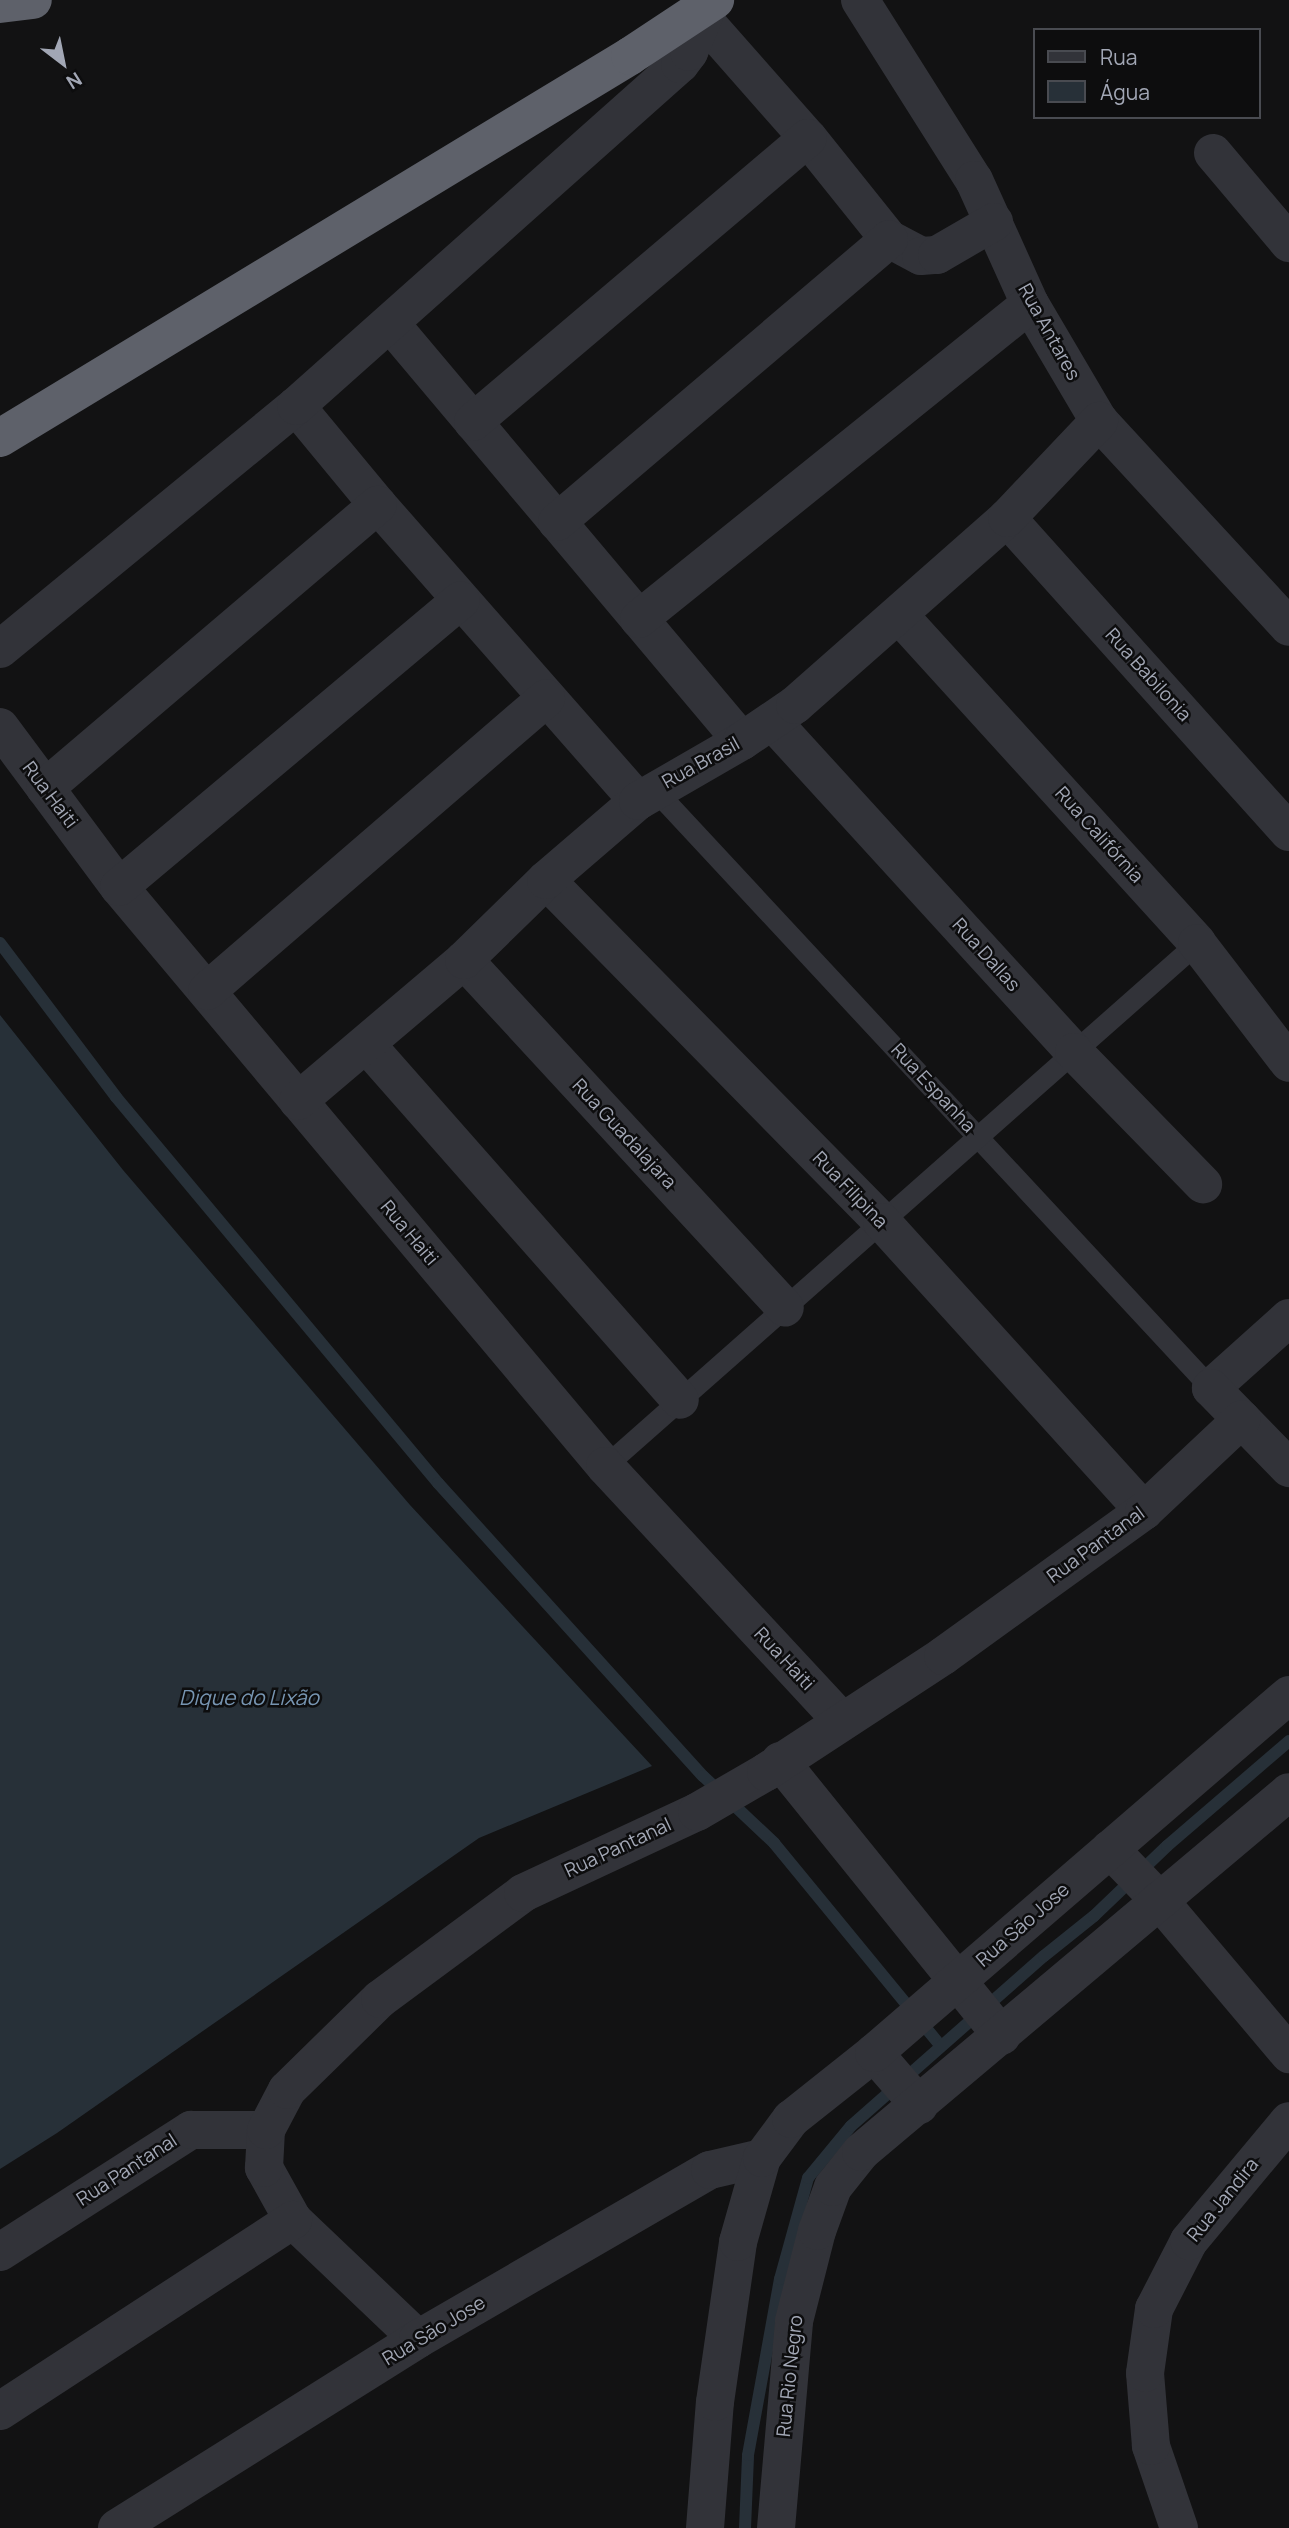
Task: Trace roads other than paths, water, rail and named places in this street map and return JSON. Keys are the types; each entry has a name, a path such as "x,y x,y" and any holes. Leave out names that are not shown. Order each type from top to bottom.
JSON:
{"highway":[{"path":"0,4 33,0"},
{"path":"0,438 709,8"}],"street":[{"name":"Rua Antares","path":"860,0 974,180 1030,304 1099,421 1289,627"},
{"path":"0,649 296,406 680,64 689,52 709,8 889,239 921,256 937,255 993,222"},
{"path":"473,422 808,138"},
{"path":"1213,153 1289,243"},
{"path":"557,522 889,239"},
{"path":"639,619 1030,304"},
{"name":"Rua Dallas","path":"390,323 639,619 757,731 1203,1184"},
{"path":"296,406 546,698 646,795"},
{"name":"Rua Brasil","path":"298,1101 464,960 545,880 646,795 757,731 795,705 1007,518 1099,421"},
{"path":"45,788 378,505"},
{"name":"Rua Babilonia","path":"1007,518 1289,832"},
{"path":"119,887 461,600"},
{"name":"Rua Califórnia","path":"899,615 1197,943 1289,1063"},
{"path":"207,991 546,698"},
{"name":"Rua Haiti","path":"0,727 119,887 605,1466 841,1720"},
{"name":"Rua Filipina","path":"545,880 882,1222 1144,1511"},
{"name":"Rua Guadalajara","path":"464,960 785,1308"},
{"path":"367,1045 680,1400"},
{"path":"1289,1318 1211,1388 1289,1468"},
{"name":"Rua Pantanal","path":"0,2252 191,2130 266,2130 287,2090 380,1999 512,1901 545,1882 697,1812 773,1767 841,1720 943,1656 1144,1511 1242,1419"},
{"name":"Rua Sāo Jose","path":"705,2528 715,2402 738,2242 762,2158 791,2119 897,2073 974,2006 1113,1852 1289,1695"},
{"path":"773,1767 974,2006"},
{"name":"Rua Sāo Jose","path":"834,2187 861,2152 897,2073 974,2006 1156,1897 1289,1792"},
{"path":"1113,1852 1156,1897 1289,2054"},
{"name":"Rua Jandira","path":"1179,2528 1151,2446 1145,2373 1154,2309 1188,2241 1289,2121"},
{"path":"266,2130 264,2168 293,2220 418,2339"},
{"name":"Rua Sāo Jose","path":"117,2528 418,2339 710,2170 762,2158"},
{"name":"Rua Rio Negro","path":"776,2528 794,2320 817,2231 834,2187"},
{"path":"0,2411 293,2220"}],"lane":[{"name":"Rua Espanha","path":"646,795 979,1137 1211,1388"},
{"path":"605,1466 1197,943"}],"water":[{"name":"Dique do Lixão","path":"0,1015 123,1170 410,1505 652,1766 479,1838 57,2133 0,2169"}],"waterway":[{"path":"0,943 116,1097 438,1483 703,1776 774,1843 941,2046"},
{"path":"745,2528 748,2455 780,2279 808,2178 851,2126 1044,1956 1094,1916 1167,1846 1289,1741"}]}
